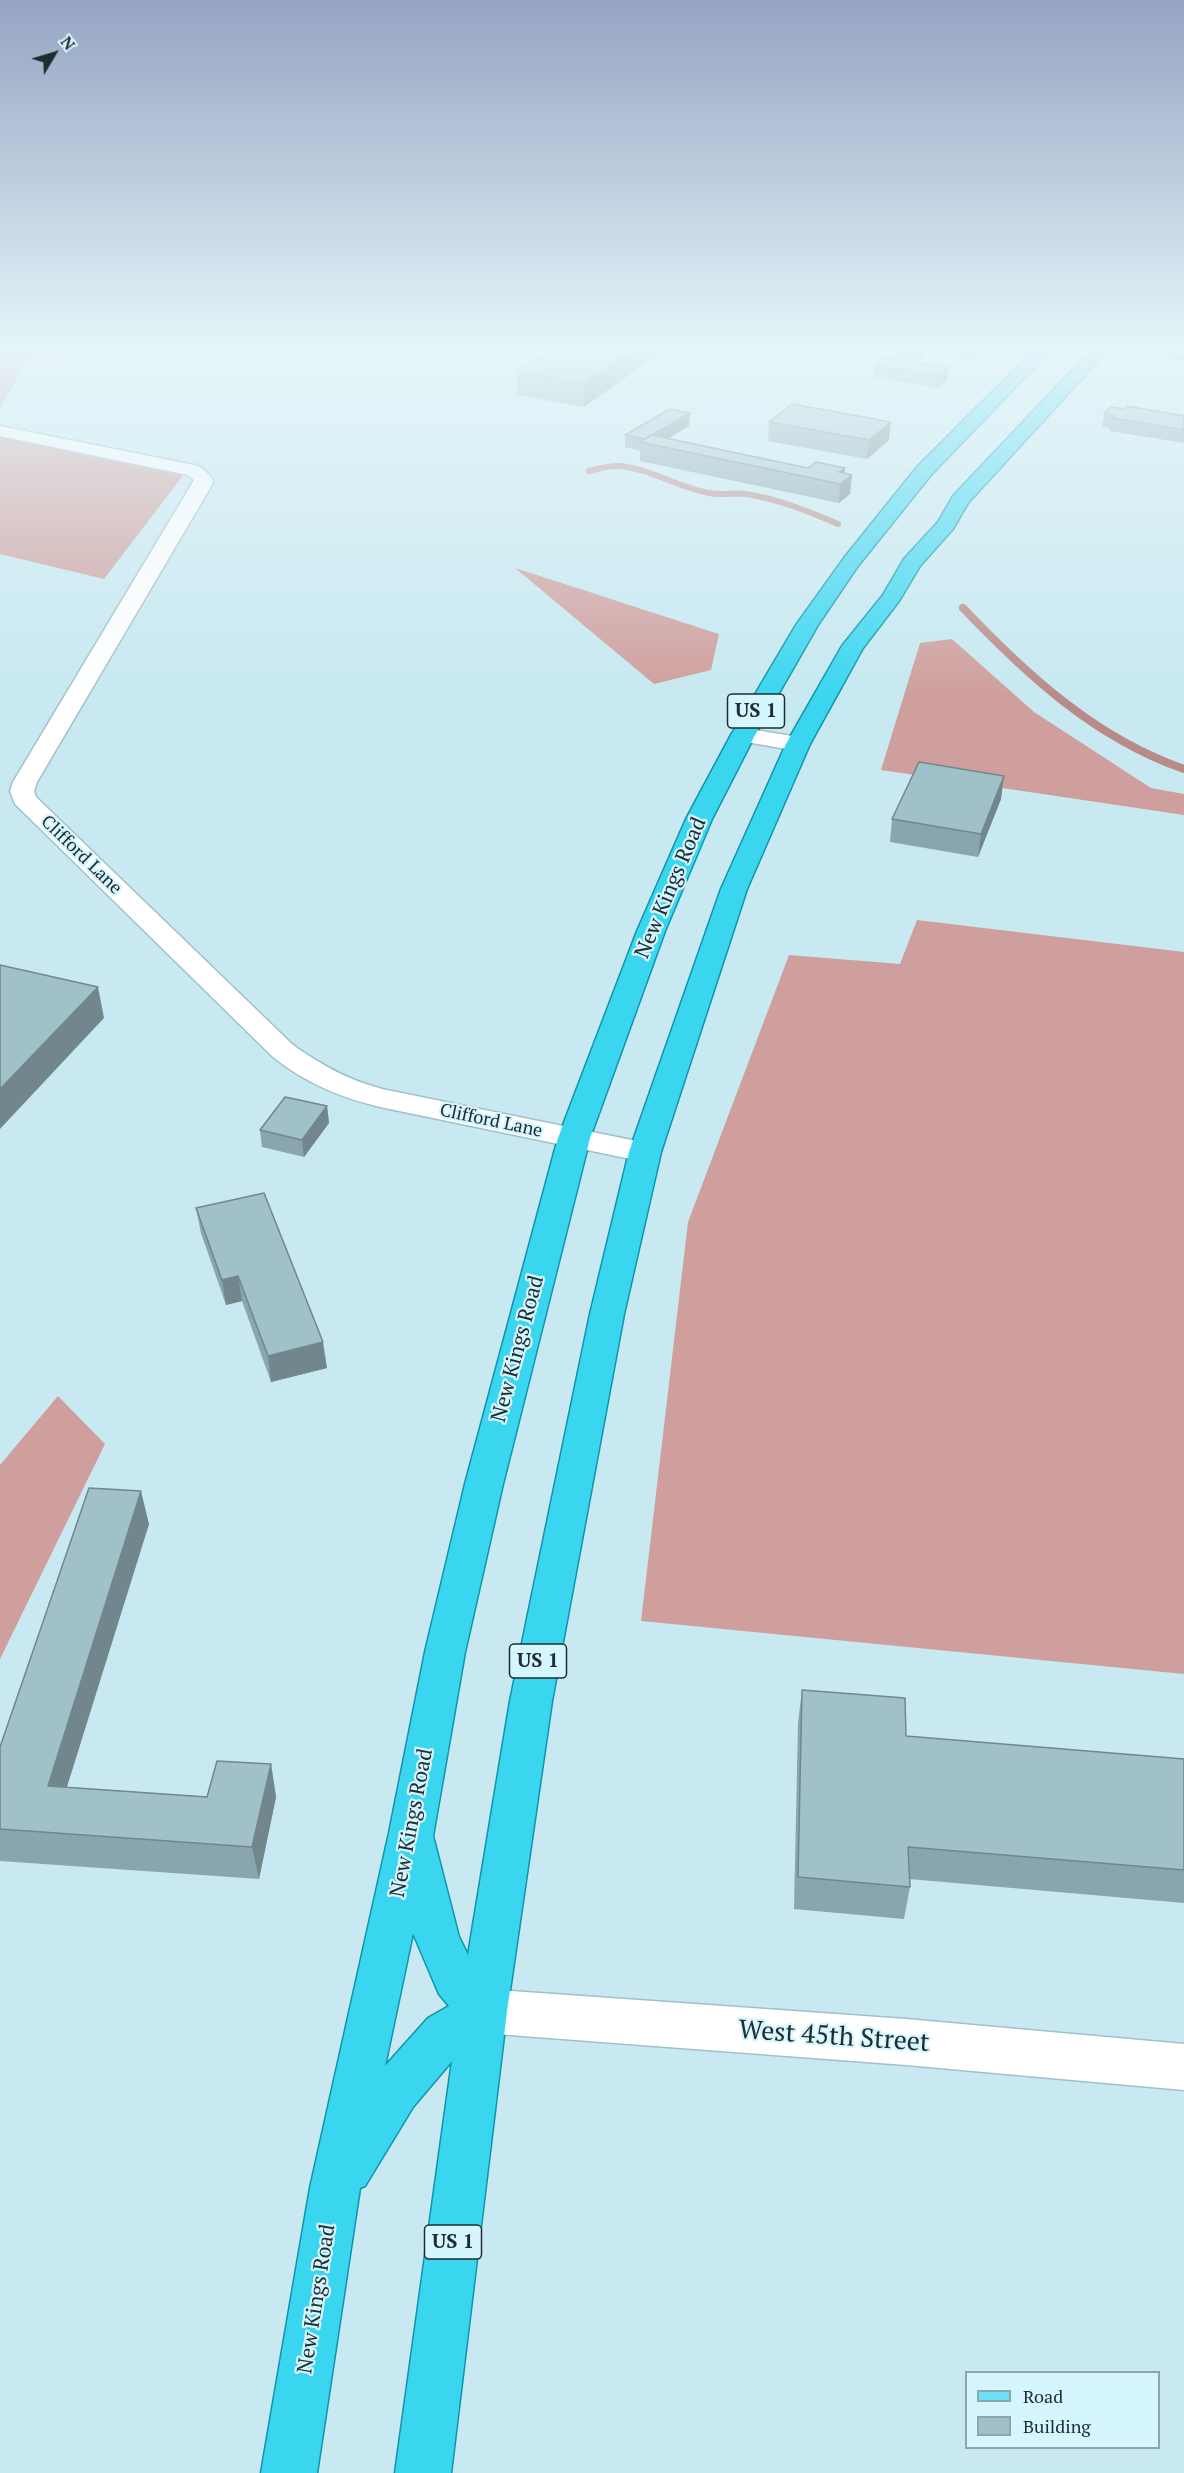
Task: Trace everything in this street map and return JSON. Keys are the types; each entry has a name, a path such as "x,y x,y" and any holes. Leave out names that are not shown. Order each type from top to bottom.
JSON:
{"highway":[{"name":"New Kings Road","path":"289,2473 335,2188 411,1833 445,1652 484,1484 574,1138 651,931 699,819 743,735 807,625 889,512 930,464"},
{"name":"US 1","path":"423,2473 483,2011 531,1701 607,1314 645,1152 734,889 798,744 853,645 892,597 911,563 946,525 960,500 993,464"},
{"path":"335,2188 396,2090 445,2034 483,2011 456,1979 437,1939 411,1833"}],"street":[{"name":"Clifford Lane","path":"168,464 194,471 203,478 203,483 25,782 22,791 24,799 283,1051 314,1075 339,1087 374,1097 645,1152"},
{"path":"743,735 798,744"},
{"name":"West 45th Street","path":"483,2011 906,2042 1184,2067"}],"shaded area":[{"path":"0,464 142,464 185,473 104,579 0,554"},
{"path":"515,568 719,634 711,670 654,684"},
{"path":"952,639 1034,712 1151,788 1184,794 1184,815 881,770 920,643"},
{"path":"917,920 1184,952 1184,1674 641,1621 688,1222 789,955 900,964"},
{"path":"58,1396 105,1444 0,1659 0,1465"}],"building":[{"path":"747,464 791,464 808,468 813,464 828,464 845,468 839,472 852,475 840,484"},
{"path":"919,762 1004,776 981,834 892,819"},
{"path":"0,965 98,987 0,1089"},
{"path":"285,1097 327,1106 302,1140 260,1130"},
{"path":"264,1193 323,1342 268,1356 238,1276 222,1280 196,1208"},
{"path":"89,1488 141,1491 48,1786 207,1797 217,1761 271,1764 252,1847 0,1829 0,1747"},
{"path":"802,1690 905,1698 906,1736 1184,1759 1184,1870 908,1847 910,1887 798,1877"}],"waterway":[{"path":"589,471 613,466 627,467 709,493 741,494 770,499 838,524"},
{"path":"963,608 1012,657 1064,702 1121,740 1184,769"}]}
